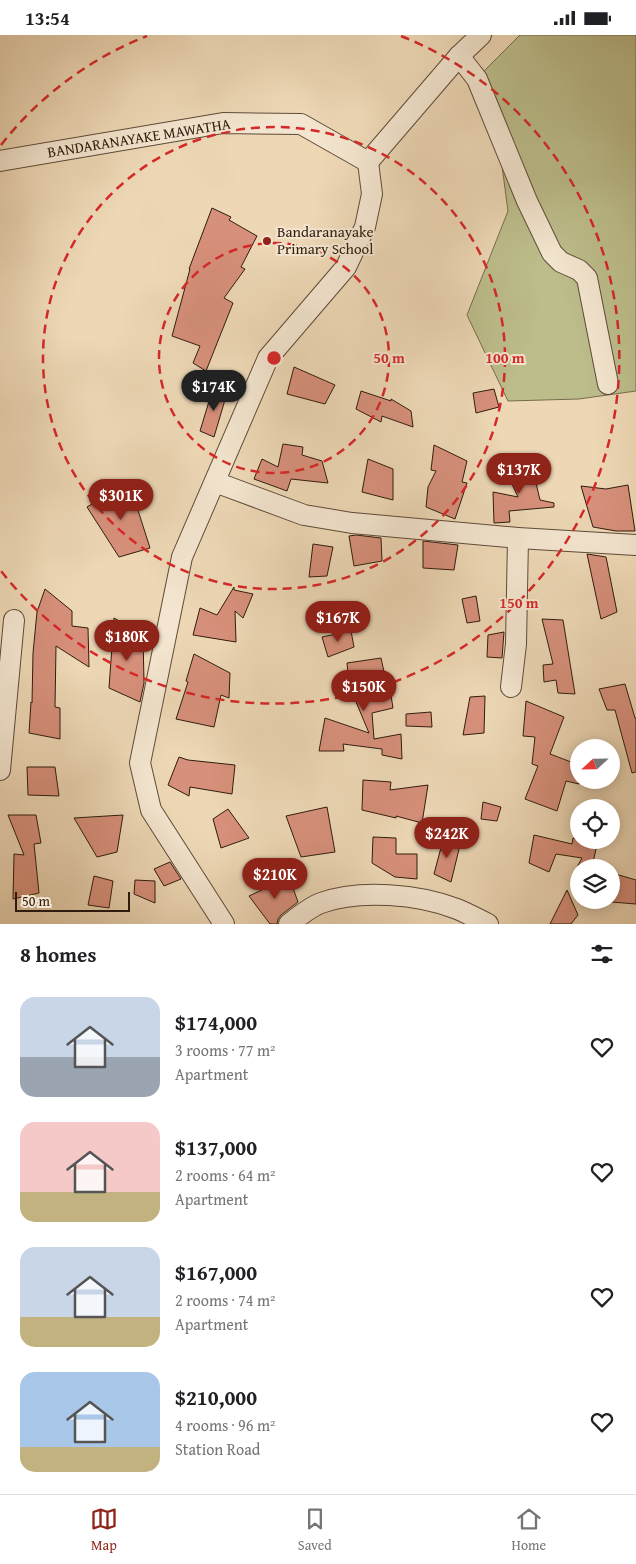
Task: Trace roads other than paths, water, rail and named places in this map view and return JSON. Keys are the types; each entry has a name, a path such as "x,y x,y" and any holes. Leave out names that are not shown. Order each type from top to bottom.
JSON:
{"street":[{"path":"224,924 150,810 140,763 182,557 268,357 346,267 365,227 372,194 368,162 459,56 481,35"},
{"path":"459,56 477,79 527,201 552,253 561,263 580,270 587,278 608,384"},
{"name":"BANDARANAYAKE MAWATHA","path":"0,161 223,123 301,124 368,162"},
{"path":"215,482 304,515 352,523 518,538 636,545"},
{"path":"511,687 516,644 518,538"},
{"path":"0,770 4,698 14,620"},
{"path":"289,924 319,903 346,896 397,895 427,900 456,909 488,924"}],"place":[{"name":"Bandaranayake Primary School","path":"267,241"}]}
